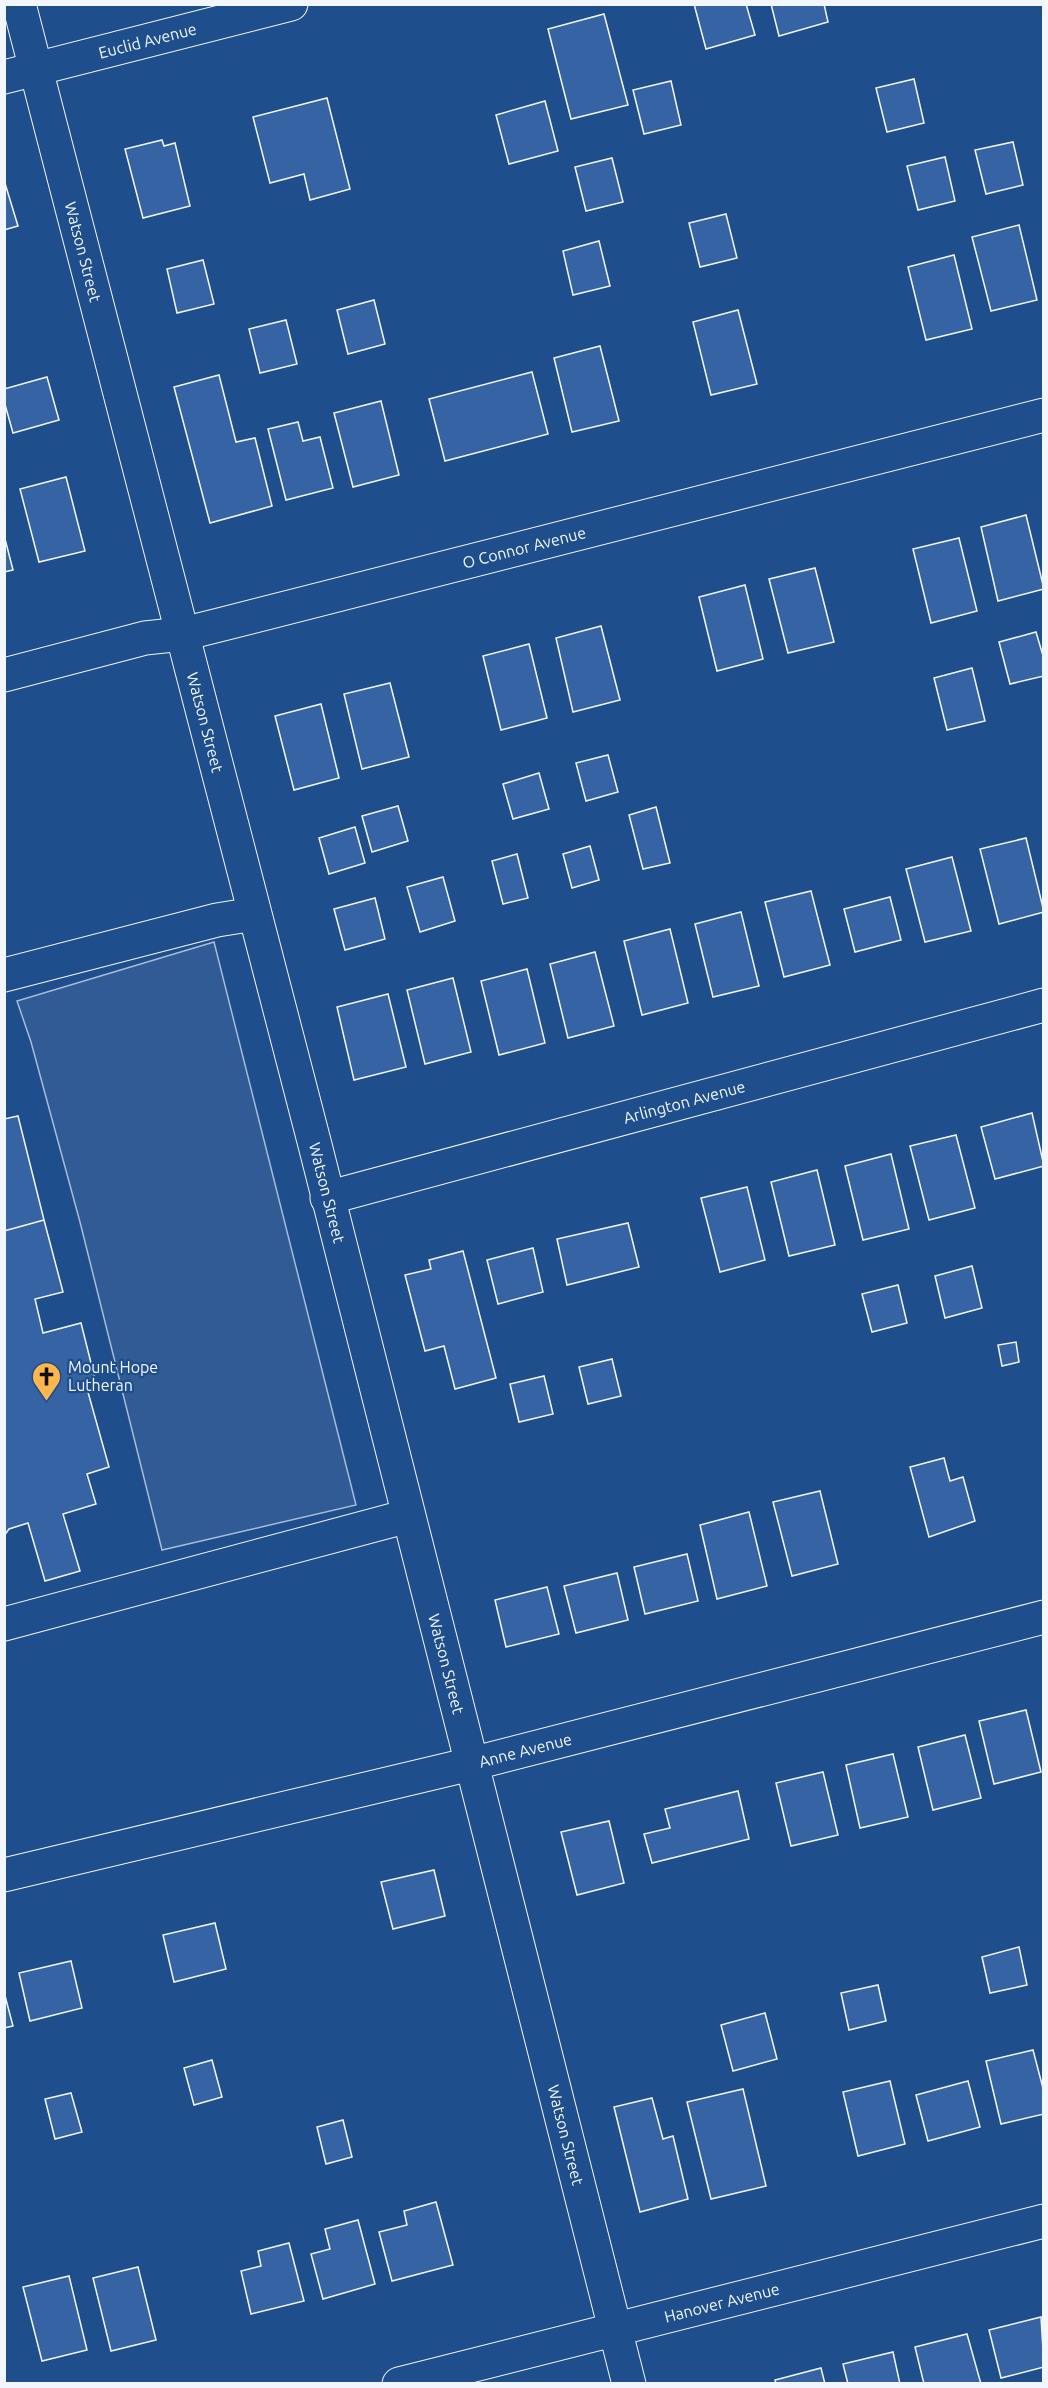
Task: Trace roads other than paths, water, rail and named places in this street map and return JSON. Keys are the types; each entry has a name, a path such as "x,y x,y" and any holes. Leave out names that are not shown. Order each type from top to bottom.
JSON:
{"street":[{"name":"Watson Street","path":"19,4 20,73 183,634 629,2384"},
{"name":"Euclid Avenue","path":"20,73 291,4"},
{"name":"O Connor Avenue","path":"4,675 145,638 183,634 1044,415"},
{"path":"4,975 217,920 254,914"},
{"name":"Arlington Avenue","path":"327,1198 1044,1005"},
{"path":"4,1624 408,1516"},
{"name":"Anne Avenue","path":"4,1875 471,1764 1044,1617"},
{"name":"Hanover Avenue","path":"399,2384 1044,2221"}],"place":[{"name":"Mount Hope Lutheran","path":"47,1402"}]}
